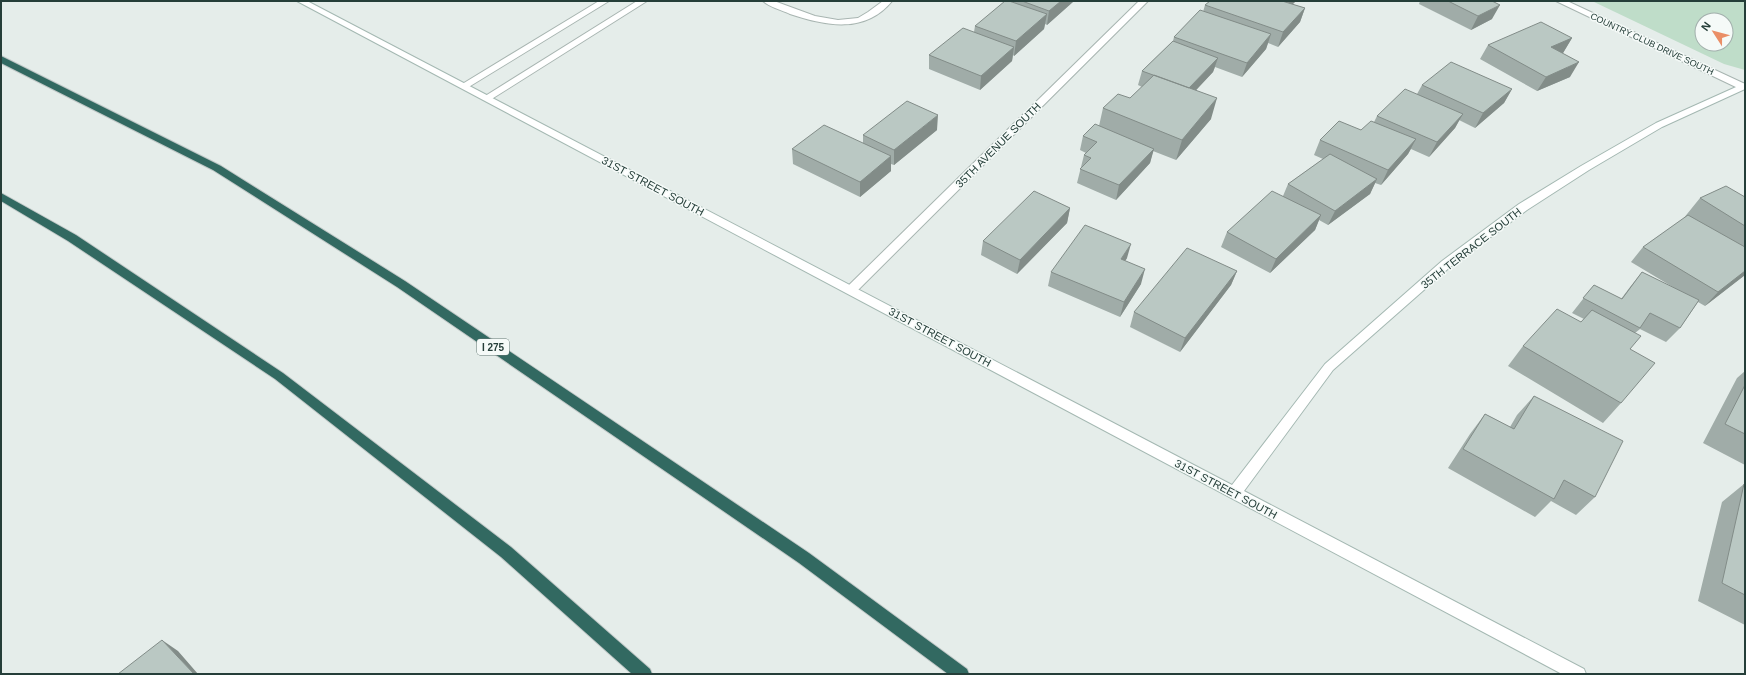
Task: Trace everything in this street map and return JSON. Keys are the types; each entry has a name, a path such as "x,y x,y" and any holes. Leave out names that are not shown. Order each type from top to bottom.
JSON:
{"highway":[{"name":"I 275","path":"1,59 218,168 401,284 804,558 961,674"},
{"path":"1,196 72,238 279,376 506,552 644,674"}],"street":[{"name":"31ST STREET SOUTH","path":"301,1 1578,674"},
{"path":"464,86 605,1"},
{"path":"487,98 643,1"},
{"path":"767,1 792,12 838,22 850,22 867,16 888,1"},
{"name":"35TH AVENUE SOUTH","path":"851,290 1144,1"},
{"name":"COUNTRY CLUB DRIVE SOUTH","path":"1560,1 1744,87"},
{"name":"35TH TERRACE SOUTH","path":"1234,493 1329,367 1446,264 1523,207 1659,124 1744,87"}],"green space":[{"path":"1592,1 1745,1 1745,70 1724,64 1699,52 1734,52 1734,12 1694,12 1694,50"}],"building":[{"path":"1005,1 1047,14 1016,41 975,26"},
{"path":"1022,1 1061,1 1049,11"},
{"path":"1210,1 1282,1 1305,8 1283,32 1205,5"},
{"path":"1448,1 1492,1 1500,5 1478,16"},
{"path":"1200,10 1271,34 1247,63 1174,37"},
{"path":"1541,22 1572,38 1551,47 1579,62 1546,77 1488,45"},
{"path":"963,28 1014,47 981,76 929,55"},
{"path":"1173,41 1218,58 1189,88 1142,71"},
{"path":"1451,62 1512,89 1483,113 1422,85"},
{"path":"1154,75 1217,98 1182,140 1103,108 1118,94 1130,98"},
{"path":"1405,89 1463,114 1437,142 1377,116"},
{"path":"907,101 938,115 894,150 863,135"},
{"path":"1339,121 1361,130 1371,121 1416,139 1388,170 1320,140"},
{"path":"1095,124 1154,149 1119,185 1080,169 1091,158 1084,155 1097,142 1083,136"},
{"path":"824,125 891,156 860,182 792,149"},
{"path":"1330,154 1377,179 1335,211 1288,184"},
{"path":"1726,186 1745,197 1745,226 1700,198"},
{"path":"1034,191 1070,208 1020,260 983,241"},
{"path":"1272,191 1321,215 1276,259 1227,232"},
{"path":"1688,215 1745,247 1745,271 1718,292 1643,247"},
{"path":"1085,225 1131,244 1121,259 1145,269 1124,302 1051,272"},
{"path":"1187,248 1237,271 1185,338 1134,312"},
{"path":"1642,272 1699,300 1680,328 1650,313 1640,328 1583,298 1594,285 1622,299"},
{"path":"1557,309 1581,322 1592,310 1641,336 1630,349 1655,363 1621,403 1523,346"},
{"path":"1745,385 1745,434 1725,424"},
{"path":"1534,396 1623,441 1595,497 1564,480 1554,499 1463,449 1485,414 1514,429"},
{"path":"1745,484 1745,595 1722,583"},
{"path":"162,640 194,674 118,674"}]}
